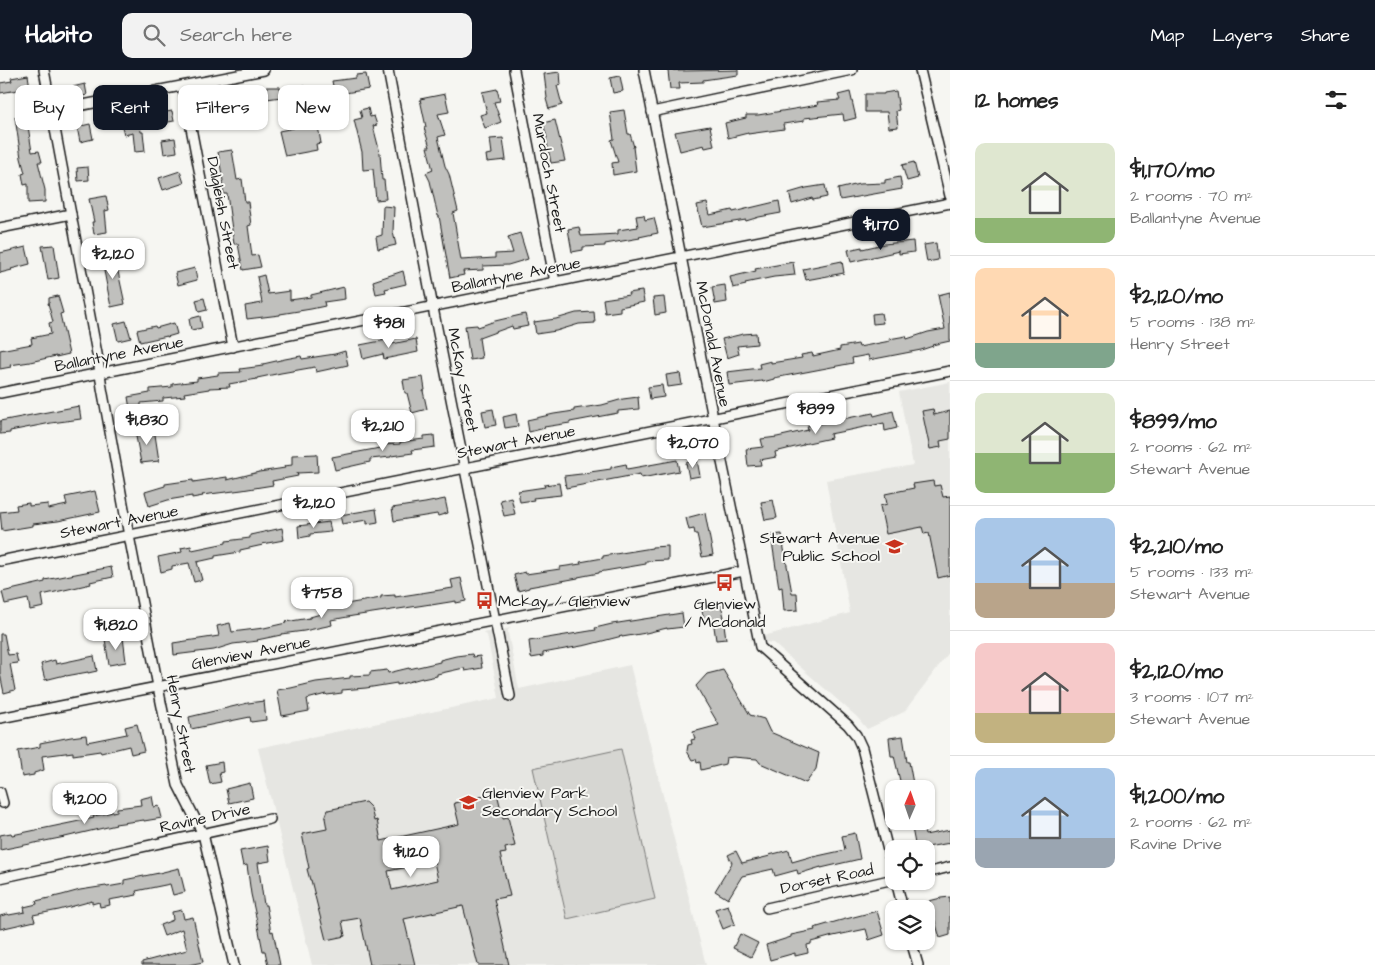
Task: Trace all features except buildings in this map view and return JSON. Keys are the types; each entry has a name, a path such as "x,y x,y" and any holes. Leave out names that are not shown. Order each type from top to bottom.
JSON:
{"street":[{"name":"Henry Street","path":"44,70 47,85"},
{"path":"188,85 264,70"},
{"name":"McKay Street","path":"388,70 510,696"},
{"name":"Murdoch Street","path":"514,70 555,282"},
{"name":"McDonald Avenue","path":"644,70 760,647 848,725 856,735 860,742 885,840"},
{"path":"652,112 852,70"},
{"path":"922,70 950,196"},
{"path":"83,105 178,87"},
{"name":"Henry Street","path":"56,130 178,786 202,834 234,965"},
{"name":"Dalgleish Street","path":"191,130 233,346"},
{"name":"Ballantyne Avenue","path":"0,393 950,203"},
{"path":"0,228 71,214"},
{"name":"Stewart Avenue","path":"0,561 950,371"},
{"name":"Glenview Avenue","path":"0,718 744,571"},
{"path":"0,792 3,803"},
{"name":"Ravine Drive","path":"0,878 270,819"},
{"path":"935,870 950,868"},
{"name":"Dorset Road","path":"767,908 885,882"},
{"path":"914,950 918,965"}],"shaded area":[{"name":"Stewart Avenue Public School","path":"950,382 950,651 904,712 867,729 857,717 773,643 748,640 850,613 826,480 913,465 899,392"},
{"name":"Glenview Park Secondary School","path":"511,628 508,630 508,633 519,689 630,665 706,965 312,965 258,748 499,698 487,635 482,633"},
{"path":"621,749 655,899 567,919 533,768"}],"place":[{"name":"Stewart Avenue Public School","path":"894,547"},
{"name":"Glenview / Mcdonald","path":"725,582"},
{"name":"Mckay / Glenview","path":"484,601"},
{"name":"Glenview Park Secondary School","path":"468,802"}]}
